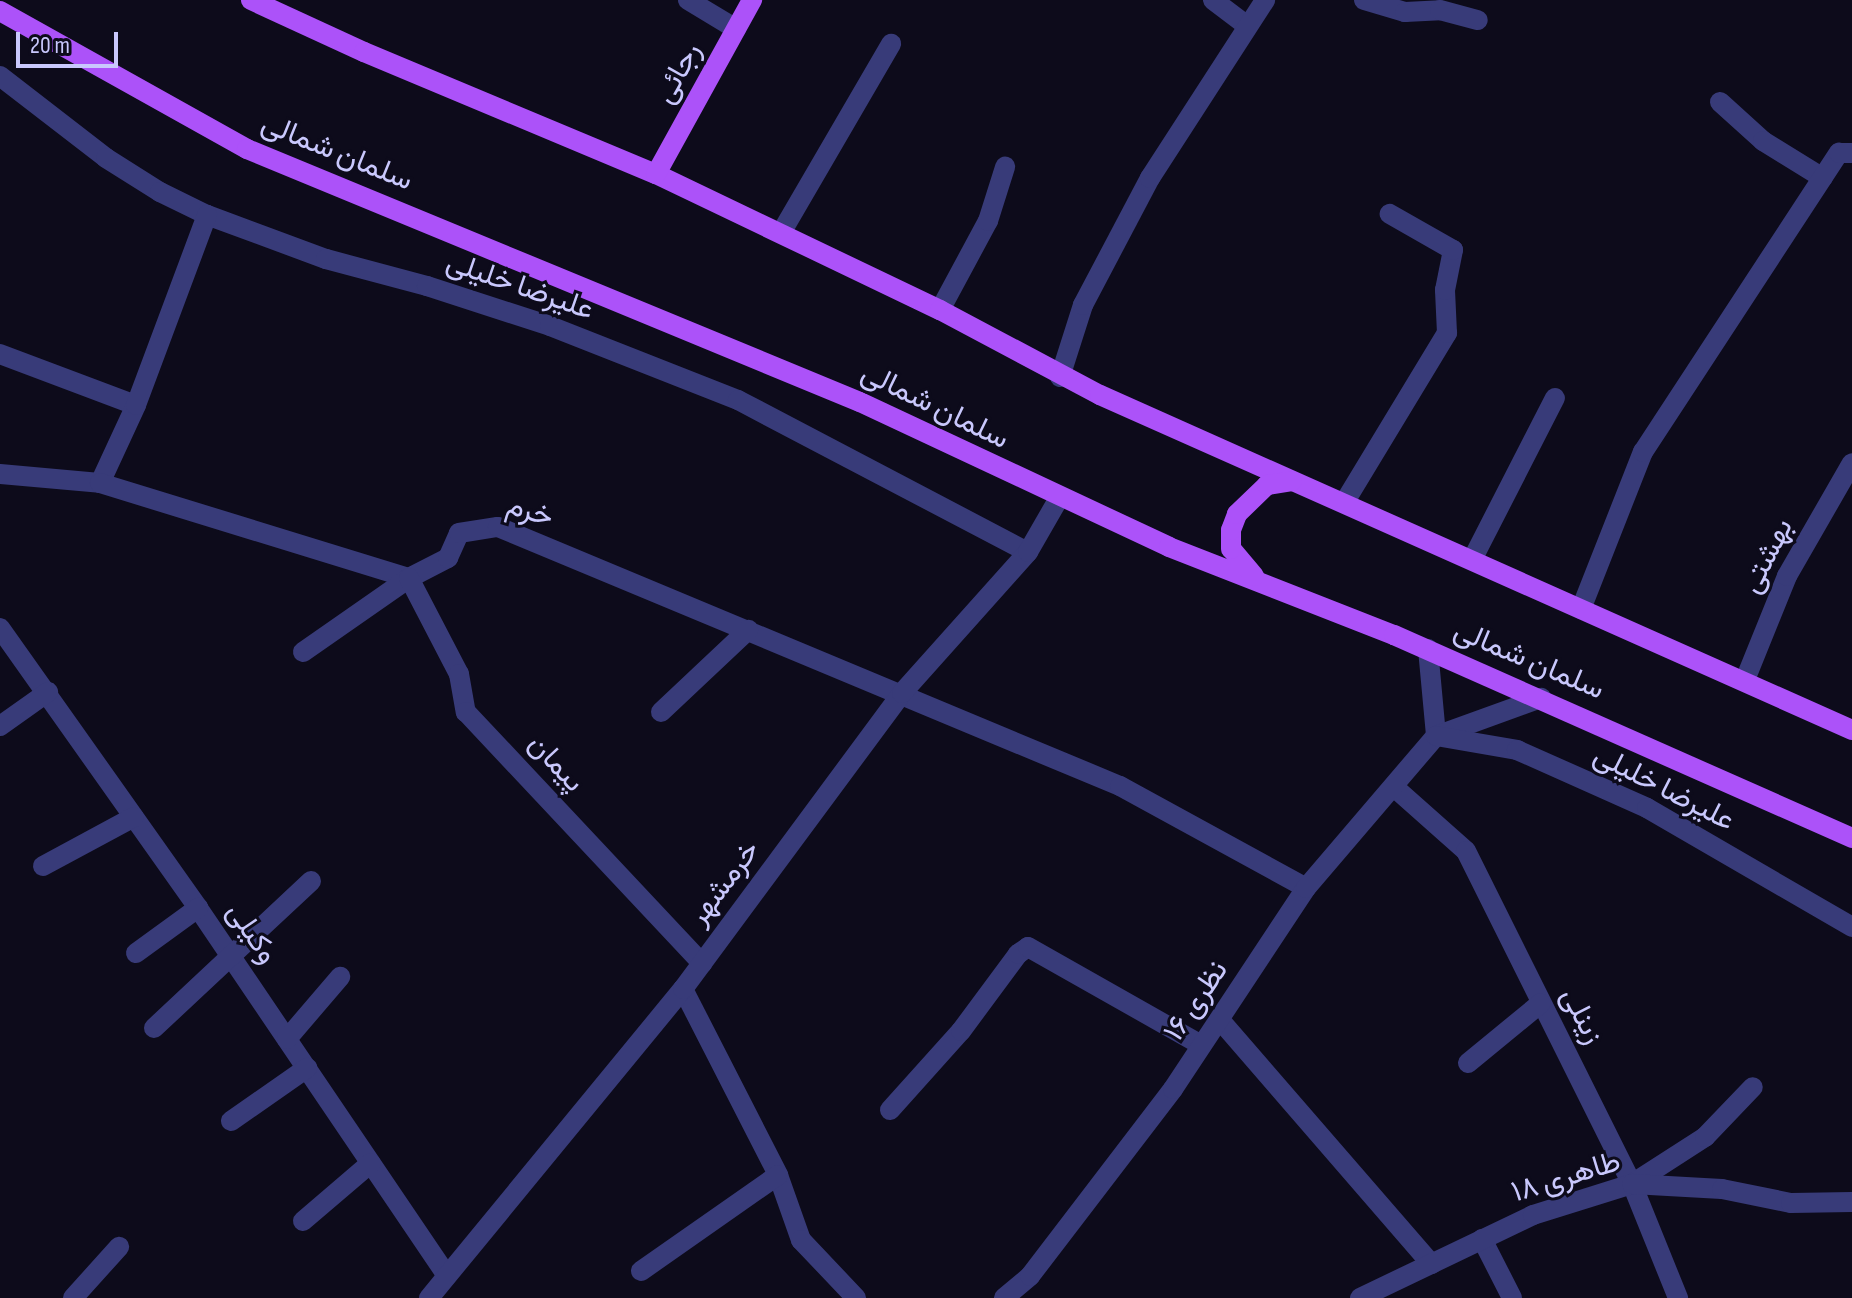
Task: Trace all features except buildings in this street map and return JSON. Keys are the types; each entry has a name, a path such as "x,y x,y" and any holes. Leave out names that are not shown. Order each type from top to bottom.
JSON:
{"main road":[{"path":"251,0 364,52 656,174 940,310 1060,377 1852,730"},
{"name":"رجائی","path":"656,174 752,0"},
{"name":"سلمان شمالی","path":"0,11 247,149 860,402 1059,498 1428,649 1852,838"},
{"path":"1261,583 1239,562 1231,549 1231,530 1237,514 1250,497 1267,485 1292,481"}],"street":[{"path":"688,0 736,29"},
{"path":"1213,0 1246,25"},
{"path":"1060,377 1083,305 1150,178 1265,0"},
{"path":"1364,0 1405,12 1440,10 1478,20"},
{"path":"781,233 891,44"},
{"name":"علیرضا خلیلی","path":"0,76 106,158 160,192 207,215 326,259 427,286 550,326 738,400 1028,552"},
{"path":"1720,102 1763,141 1823,178"},
{"path":"1581,609 1643,452 1839,153 1852,153"},
{"path":"940,310 988,221 1005,167"},
{"path":"1344,503 1447,333 1445,290 1453,250 1390,214"},
{"path":"100,483 136,405 207,215"},
{"path":"0,354 136,405"},
{"path":"1472,560 1555,398"},
{"name":"بهشتی","path":"1745,680 1787,576 1852,463"},
{"path":"0,474 100,483 409,578"},
{"name":"خرمشهر","path":"429,1298 683,989 902,693 1028,552 1059,498"},
{"name":"خرم","path":"409,578 448,558 459,533 498,527 1120,786 1306,888"},
{"path":"303,652 409,578"},
{"name":"پیمان","path":"409,578 459,674 466,712 702,963"},
{"name":"وکیلی","path":"0,628 198,908 447,1276"},
{"path":"661,712 748,630"},
{"path":"1428,649 1436,736 1541,698"},
{"path":"0,726 48,692"},
{"name":"علیرضا خلیلی","path":"1436,736 1517,750 1647,808 1852,927"},
{"name":"نظری ۱۶","path":"1004,1298 1030,1276 1173,1089 1306,888 1436,736"},
{"name":"زینلی","path":"1394,787 1466,851 1632,1184 1678,1298"},
{"path":"43,866 134,817"},
{"path":"154,1028 311,881"},
{"path":"136,953 198,908"},
{"path":"890,1110 961,1031 1018,954 1028,947 1201,1045"},
{"path":"287,1039 340,977"},
{"path":"683,989 778,1175 801,1240 856,1298"},
{"path":"1468,1063 1541,1003"},
{"path":"1220,1020 1431,1264"},
{"path":"231,1121 307,1068"},
{"path":"1632,1184 1705,1137 1753,1087"},
{"path":"303,1221 371,1163"},
{"path":"641,1271 778,1175"},
{"name":"طاهری ۱۸","path":"1360,1298 1533,1215 1632,1184 1722,1189 1791,1203 1852,1202"},
{"path":"1482,1239 1512,1298"},
{"path":"73,1298 119,1247"}]}
